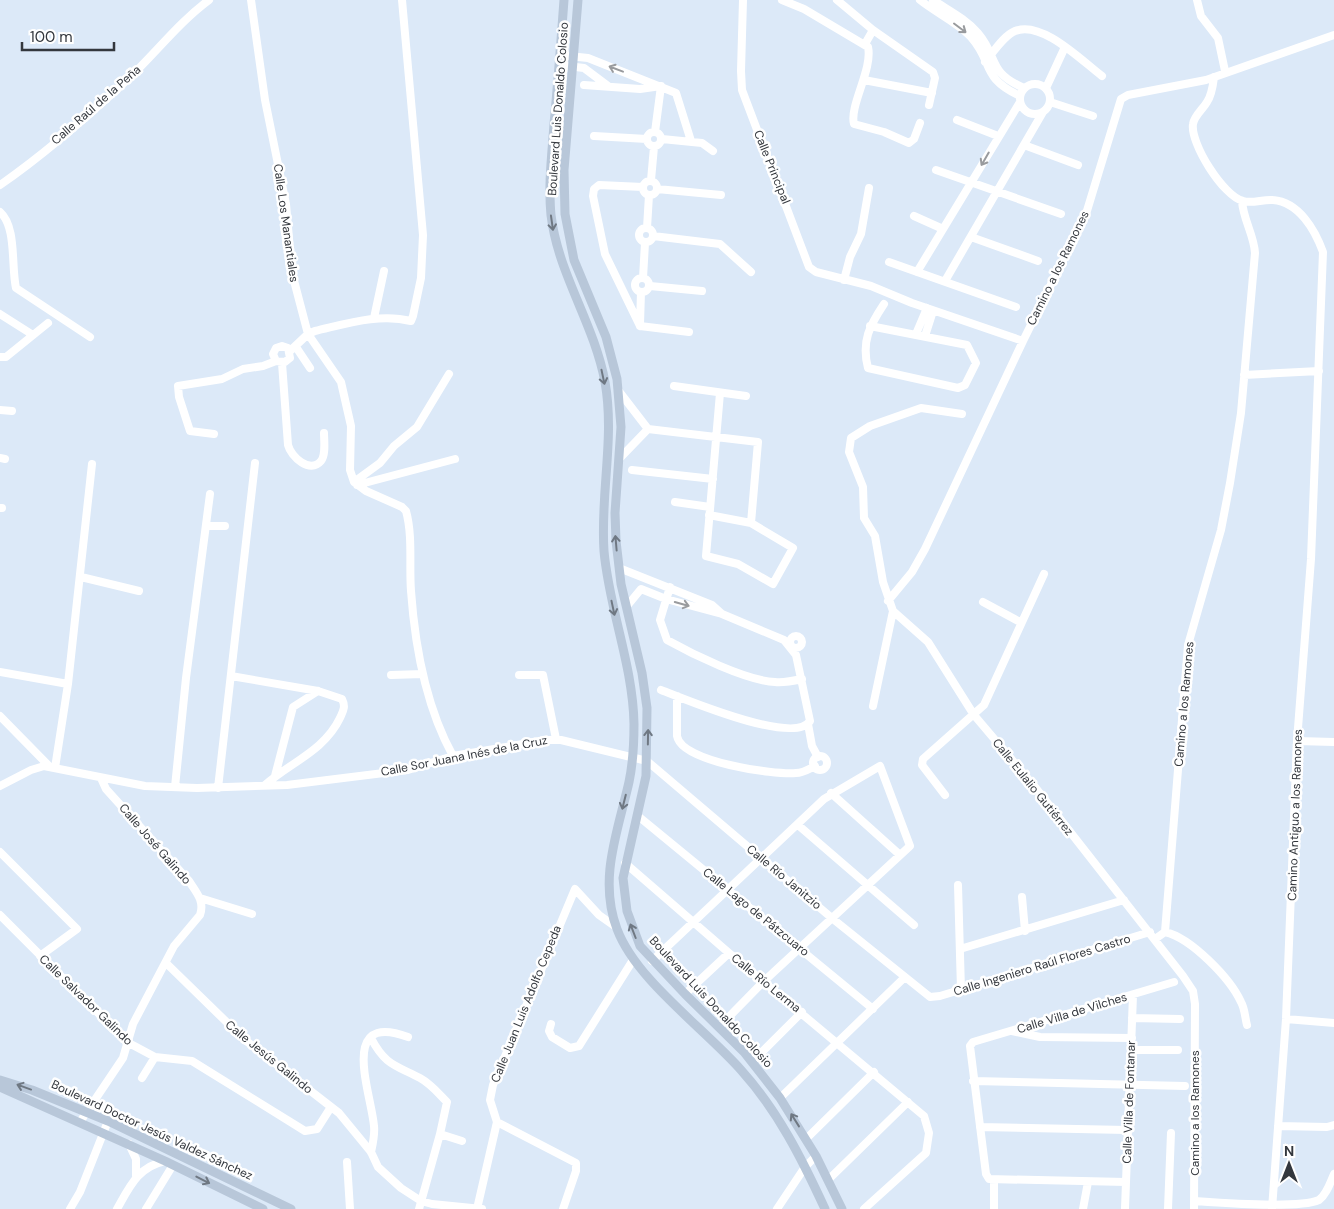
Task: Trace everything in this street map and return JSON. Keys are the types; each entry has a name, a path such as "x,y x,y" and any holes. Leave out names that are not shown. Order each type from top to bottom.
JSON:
{"main road":[{"name":"Boulevard Luis Donaldo Colosio","path":"564,0 551,167 551,210 559,255 590,329 605,382 608,426 603,505 604,553 633,702 633,756 609,865 608,886 616,927 633,960 741,1070 774,1113 806,1167 825,1209"},
{"name":"Boulevard Luis Donaldo Colosio","path":"578,0 563,191 567,229 574,260 613,358 621,417 620,458 615,513 619,568 646,690 647,761 638,816 625,863 624,885 627,911 632,931 640,946 652,961 752,1062 780,1098 816,1156 842,1209"},
{"name":"Boulevard Doctor Jesús Valdez Sánchez","path":"0,1080 18,1084 108,1121 291,1209"},
{"name":"Boulevard Doctor Jesús Valdez Sánchez","path":"0,1087 129,1144 263,1209"}],"street":[{"name":"Calle Raúl de la Peña","path":"0,185 22,170 127,80 183,21 209,0"},
{"name":"Calle Los Manantiales","path":"252,0 265,100 286,204 292,273 308,334 341,382 351,426 350,470 356,484"},
{"path":"214,434 190,431 179,397 178,386 222,380 243,369 263,366 290,358 293,349 308,334 374,318 400,318 411,321 421,278 422,235 402,0"},
{"name":"Calle Principal","path":"743,0 741,71 745,101 789,208 809,268 816,272 871,286 930,310 1023,341"},
{"path":"782,0 804,9 865,44 869,52 864,80 854,116 856,126 884,132 909,142 914,139 920,123"},
{"path":"837,0 873,30 933,72 935,78 928,105"},
{"path":"920,0 968,34 979,48 985,62 999,84 1020,99 1029,113 1043,112"},
{"path":"933,0 970,25 978,33 1002,76 1024,88"},
{"path":"1197,0 1201,16 1218,38 1225,71"},
{"path":"985,62 1009,35 1023,29 1043,33 1065,46 1102,76"},
{"path":"865,44 873,30"},
{"name":"Camino a los Ramones","path":"888,601 912,572 925,549 1023,341 1086,214 1121,99 1128,95 1206,80 1225,71 1334,35"},
{"path":"1050,102 1046,88 1065,46"},
{"path":"560,55 588,58 661,86 678,95 691,142"},
{"path":"559,65 584,68 608,86"},
{"path":"1214,77 1210,95 1194,120 1193,130 1218,184 1242,201"},
{"path":"864,80 932,93"},
{"path":"917,272 972,182 1020,99 1024,88 1035,83 1046,88"},
{"path":"584,85 640,89 661,86"},
{"path":"655,132 661,86"},
{"path":"945,281 1050,102"},
{"path":"1050,102 1093,116"},
{"path":"957,120 998,136"},
{"path":"654,147 649,144 647,139 649,133 655,132 660,134 662,140"},
{"path":"594,136 647,139"},
{"path":"662,140 705,144 713,152"},
{"path":"654,147 660,144 662,140"},
{"path":"1024,145 1078,165"},
{"path":"651,180 654,147"},
{"path":"936,170 1061,214"},
{"path":"642,187 645,182 651,180"},
{"path":"642,187 644,192 649,195 655,194 657,189 656,183 651,180"},
{"path":"640,326 605,254 593,196 594,189 599,185 642,187"},
{"path":"844,280 850,257 860,234 869,188"},
{"path":"657,189 720,195"},
{"path":"647,228 649,195"},
{"name":"Camino Antiguo a los Ramones","path":"1242,201 1272,200 1289,205 1300,213 1320,244 1324,263 1311,559 1298,741 1286,1019 1272,1208"},
{"name":"Camino a los Ramones","path":"1165,932 1188,645 1224,512 1244,375 1255,253 1254,237 1243,209 1242,201"},
{"path":"0,212 5,217 10,230 16,288 90,337"},
{"path":"914,216 943,229"},
{"path":"647,228 651,230 653,236"},
{"path":"645,243 638,236 642,229 647,228"},
{"path":"645,243 651,240 653,236"},
{"path":"653,236 720,244 751,272"},
{"path":"971,237 1038,261"},
{"path":"643,278 645,243"},
{"path":"888,262 1016,307"},
{"path":"374,318 384,271"},
{"path":"640,326 641,292 635,284 638,279 643,278 647,279 650,286"},
{"path":"641,292 648,290 650,286"},
{"path":"650,286 702,291"},
{"path":"870,326 967,345 976,363 962,388 868,368 867,332 870,326 884,304"},
{"path":"916,334 930,310"},
{"path":"925,336 930,310"},
{"path":"0,314 33,335"},
{"path":"0,357 6,357 48,323"},
{"path":"640,326 689,332"},
{"path":"310,368 293,349 279,346 274,351 279,362 288,437 292,454 302,463 316,464 320,462 324,456 324,433"},
{"path":"1244,375 1319,371"},
{"path":"356,484 394,446 417,427 449,374"},
{"path":"674,386 746,396"},
{"path":"618,390 648,429 758,442 751,523"},
{"path":"675,502 710,511 751,523 793,548 772,584 738,564 706,556 710,511 712,480 720,393"},
{"path":"873,706 893,611 888,601 875,536 864,518 863,487 849,452 851,438 870,426 921,408 962,414"},
{"path":"0,410 12,411"},
{"path":"620,458 648,429"},
{"path":"356,484 455,459"},
{"path":"218,788 255,463"},
{"path":"53,767 68,684 92,464"},
{"path":"632,470 712,480"},
{"path":"356,484 402,507 406,511 412,608 424,674 438,726 454,756"},
{"path":"175,788 186,678 198,600 210,494"},
{"path":"206,526 225,526"},
{"path":"619,568 716,607 722,614"},
{"path":"945,795 922,765 923,759 974,715 988,699 1020,622 1044,574"},
{"path":"81,577 140,591"},
{"path":"627,606 641,589 645,578"},
{"path":"670,587 660,620 661,628 667,640 718,664 764,681 784,682 802,679"},
{"path":"641,589 666,599 722,614 784,640 791,646 796,655 808,702 810,721 808,724 812,746 818,757"},
{"path":"983,602 1020,622"},
{"name":"Calle Eulalio Gutiérrez","path":"893,611 928,642 974,715 1012,758 1124,900"},
{"path":"0,672 68,684"},
{"path":"391,675 424,674"},
{"path":"519,675 543,675 556,739"},
{"path":"231,676 318,691 344,702 344,708 335,727 314,751 275,776 265,785"},
{"path":"662,690 761,725 801,727 808,724"},
{"path":"275,776 293,707 318,691"},
{"path":"677,696 678,742 683,747 708,758 755,770 797,773 814,766 822,770 827,766 824,758 818,757"},
{"path":"0,716 53,767"},
{"name":"Calle Sor Juana Inés de la Cruz","path":"53,767 145,786 218,788 287,785 408,770 454,756 556,739 633,756"},
{"path":"1298,741 1334,742"},
{"name":"Calle Río Janitzio","path":"633,756 647,761 833,919 928,996 934,997"},
{"path":"814,766 814,762 818,757"},
{"path":"652,961 831,794 880,766 910,846 802,948 764,981 719,1027"},
{"path":"0,786 39,767 53,767"},
{"name":"Calle José Galindo","path":"101,778 106,789 177,866 200,898"},
{"path":"831,794 900,855"},
{"name":"Calle Lago de Pátzcuaro","path":"638,816 802,948 873,1009"},
{"path":"798,825 914,926"},
{"path":"0,852 77,929 40,956"},
{"name":"Calle Río Lerma","path":"625,863 729,953 921,1112 927,1121 929,1133 926,1153 864,1209"},
{"path":"958,885 962,990"},
{"name":"Calle Juan Luis Adolfo Cepeda","path":"497,1122 490,1100 493,1085 575,889 600,915 616,927"},
{"path":"1022,897 1025,931"},
{"path":"200,898 252,914"},
{"path":"80,1122 85,1111 123,1058 134,1024 178,939 200,915 202,906 200,898"},
{"path":"960,949 1124,900"},
{"name":"Camino a los Ramones","path":"1124,900 1184,976 1194,995 1194,1205"},
{"name":"Calle Salvador Galindo","path":"0,915 127,1042 155,1057 192,1061 305,1131 310,1132 317,1129 332,1106"},
{"path":"1152,936 1165,932 1191,945 1224,979 1241,1000 1247,1025"},
{"name":"Calle Ingeniero Raúl Flores Castro","path":"934,997 1152,936"},
{"path":"684,994 729,953"},
{"path":"552,1024 549,1031 552,1037 570,1048 579,1046 633,960"},
{"name":"Calle Jesús Galindo","path":"166,963 238,1034 332,1106 372,1152 381,1170 420,1205"},
{"path":"780,1098 905,977"},
{"name":"Calle Villa de Vilches","path":"973,1082 970,1045 1174,982"},
{"name":"Calle Villa de Fontanar","path":"1125,1209 1133,995"},
{"path":"752,1062 802,1012"},
{"path":"1132,1018 1180,1019"},
{"path":"1286,1019 1334,1023"},
{"path":"372,1152 374,1124 363,1066 365,1044 370,1038 386,1032 408,1037"},
{"path":"1012,1032 1040,1037 1132,1038"},
{"path":"370,1038 378,1052 388,1063 425,1081 447,1102 420,1205 479,1209 497,1122 576,1163 576,1171 563,1209"},
{"path":"1131,1050 1178,1050"},
{"path":"142,1078 155,1057"},
{"path":"806,1139 874,1072"},
{"path":"994,1209 991,1179 973,1082 1185,1086"},
{"path":"828,1180 908,1102"},
{"path":"70,1209 82,1187 108,1121"},
{"path":"1278,1126 1327,1127 1334,1125"},
{"path":"980,1127 1127,1130"},
{"path":"1168,1209 1171,1133"},
{"path":"440,1134 462,1141"},
{"path":"129,1144 136,1159 136,1176"},
{"path":"777,1209 806,1167 816,1156"},
{"path":"347,1162 350,1209"},
{"path":"117,1209 136,1176 150,1166 169,1163"},
{"path":"146,1209 169,1163"},
{"path":"1194,1205 1301,1208 1320,1200 1328,1190 1334,1174"},
{"path":"991,1179 1126,1182"},
{"path":"1082,1209 1088,1182"}]}
